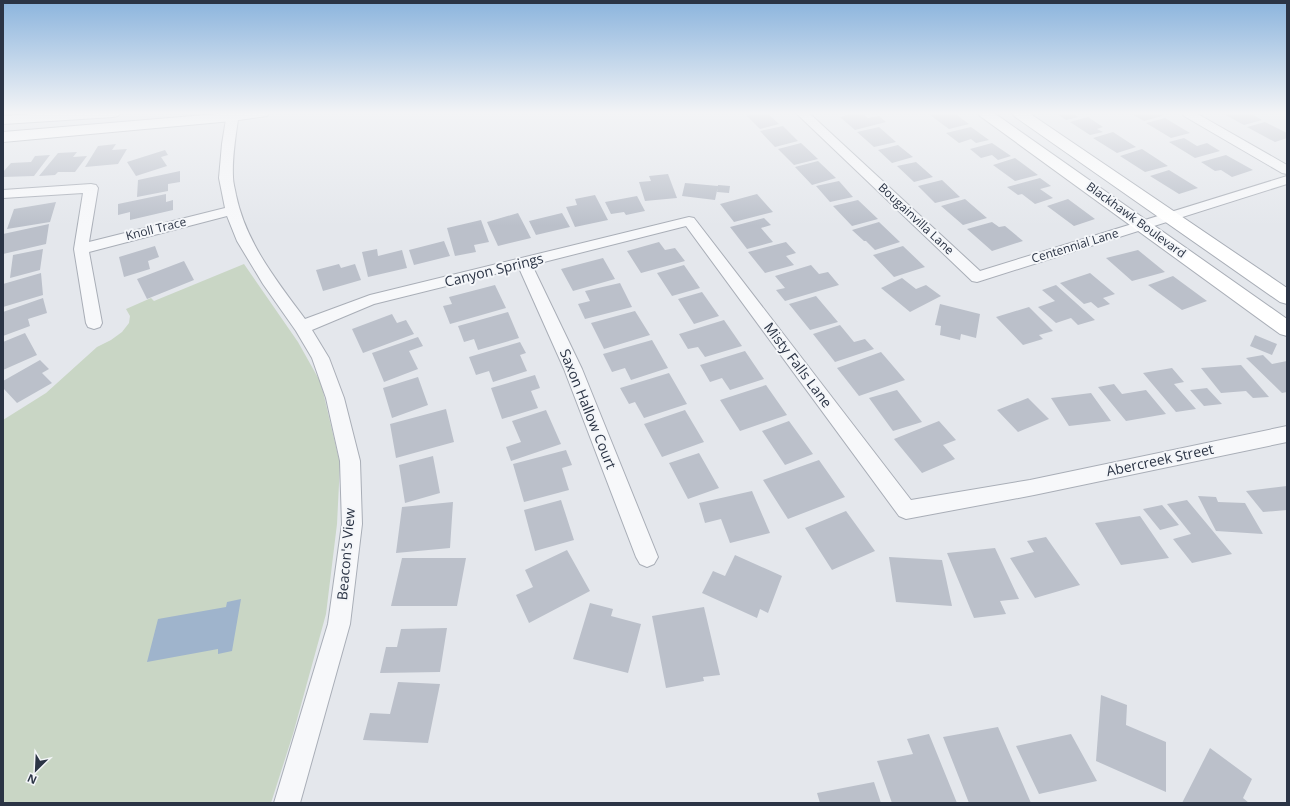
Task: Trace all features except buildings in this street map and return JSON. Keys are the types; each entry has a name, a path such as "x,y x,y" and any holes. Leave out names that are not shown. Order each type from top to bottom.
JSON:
{"main road":[{"name":"Blackhawk Boulevard","path":"1038,151 1287,329"},
{"name":"Blackhawk Boulevard","path":"1073,151 1287,298"}],"street":[{"name":"Beacon's View","path":"228,151 226,178 232,210 244,241 268,280 302,327 320,358 335,398 350,462 352,524 339,624 287,803"},
{"name":"Bougainvilla Lane","path":"842,151 977,276"},
{"path":"1253,151 1287,170"},
{"name":"Centennial Lane","path":"977,276 1287,180"},
{"path":"3,194 91,188 81,249 94,323"},
{"name":"Knoll Trace","path":"81,249 232,210"},
{"name":"Canyon Springs","path":"302,327 370,300 689,221"},
{"name":"Misty Falls Lane","path":"689,221 906,510"},
{"name":"Saxon Hallow Court","path":"524,263 573,369 647,556"},
{"name":"Abercreek Street","path":"906,510 1031,488 1287,434"}],"green space":[{"path":"244,264 298,342 321,383 340,464 337,524 326,614 293,734 271,803 3,803 3,420 46,393 97,347 111,340 122,332 129,323 130,316 126,309 151,298 154,301"}],"water":[{"path":"241,599 232,651 218,654 218,649 147,662 158,619 226,607 227,602"}]}
